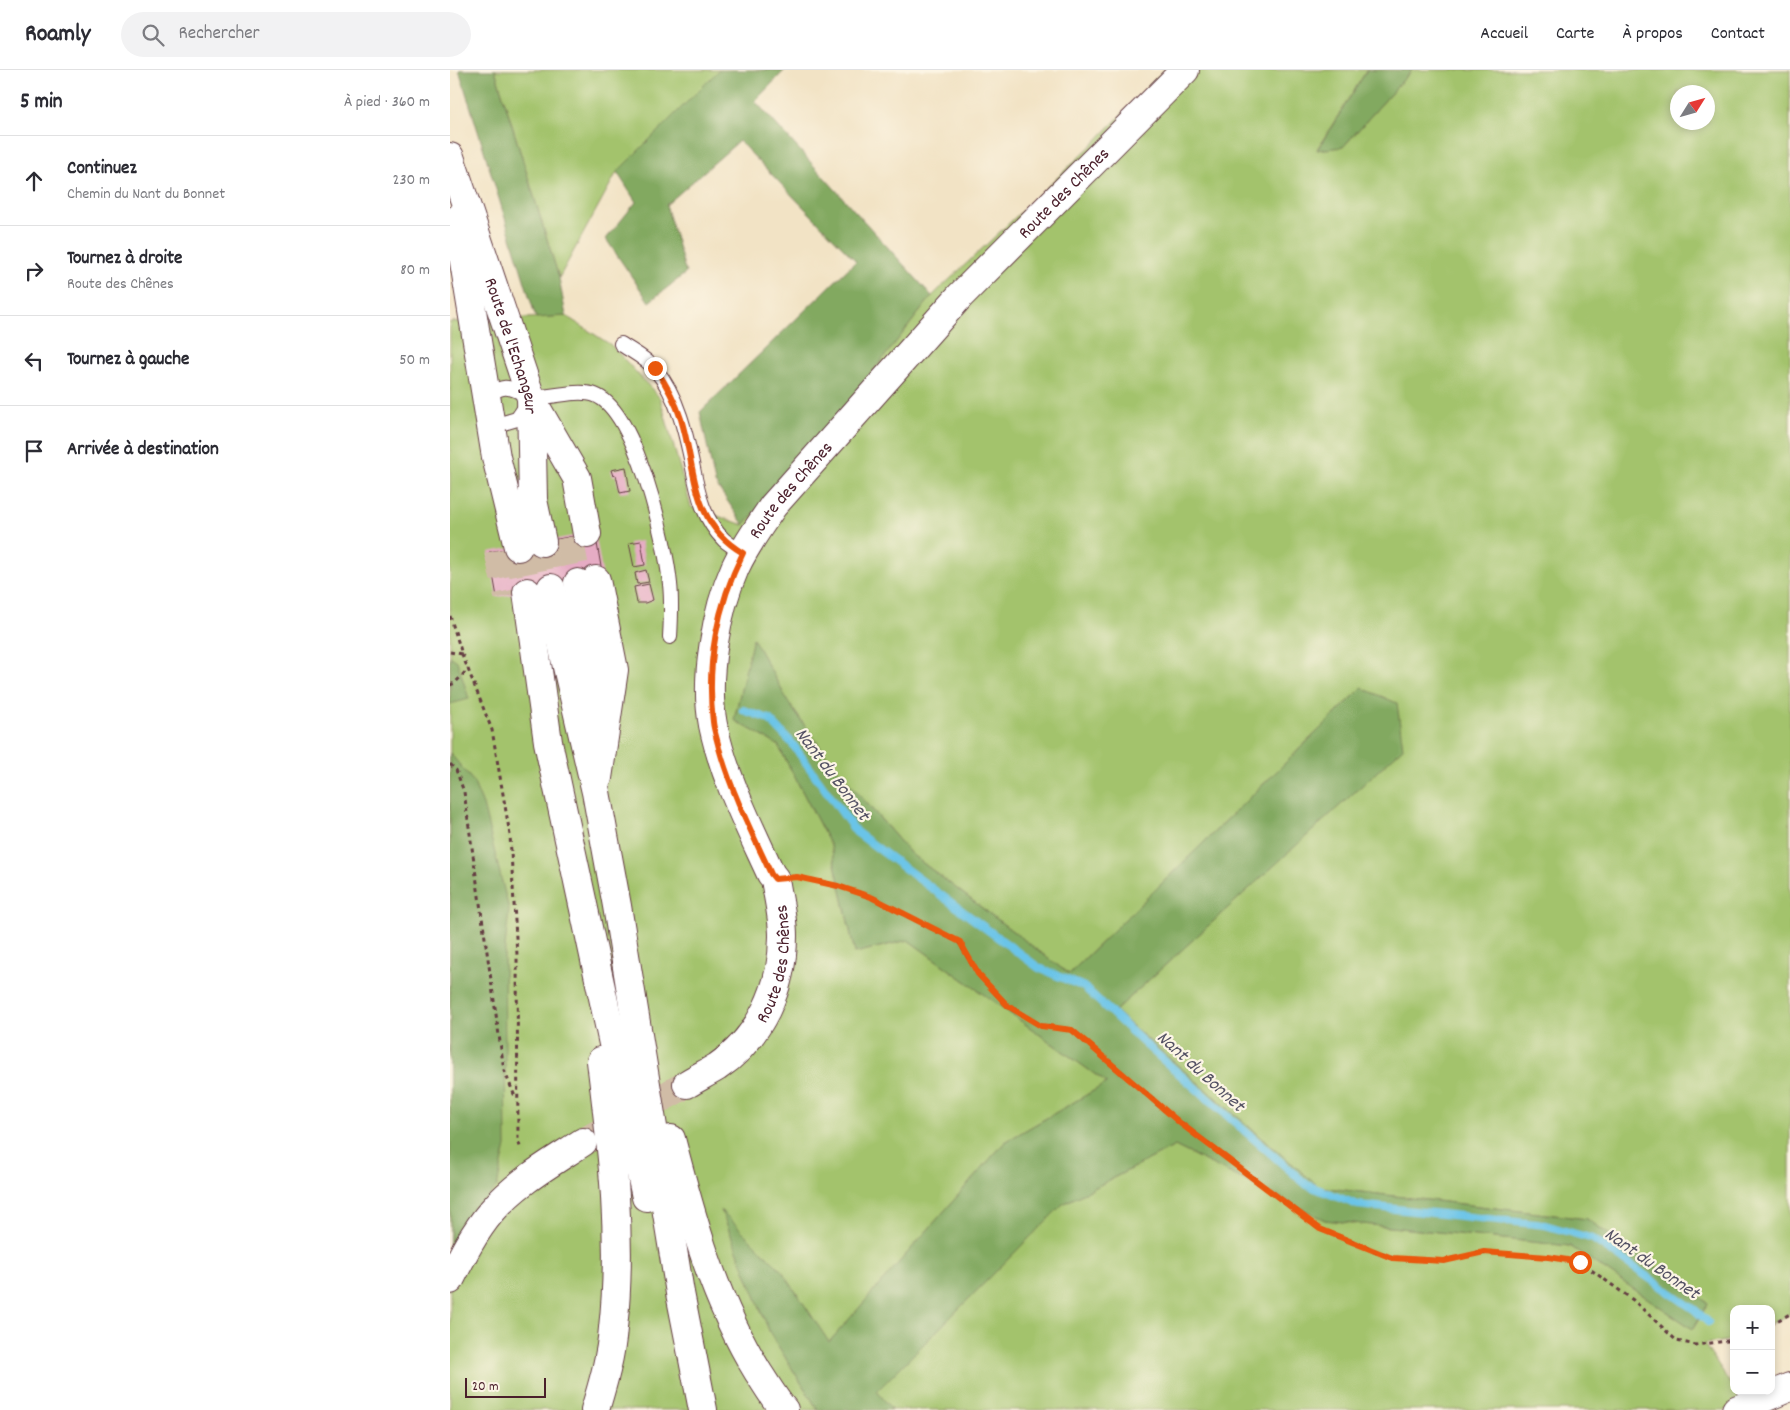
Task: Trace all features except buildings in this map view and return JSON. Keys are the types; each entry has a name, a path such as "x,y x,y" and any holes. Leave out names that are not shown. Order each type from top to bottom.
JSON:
{"main road":[{"name":"Route des Chênes","path":"687,1084 718,1066 753,1032 777,986 783,935 775,879 736,797 723,763 713,723 710,680 714,646 721,611 743,553 773,506 960,296 1185,70"},
{"name":"Route de l'Echangeur","path":"450,157 531,398 533,500 519,546 496,458 450,175"},
{"path":"531,398 577,478 578,535"},
{"path":"587,581 614,670 596,792"},
{"path":"687,1410 640,1164 548,742 529,592 564,658 596,792 617,906 680,1293 703,1410"},
{"path":"575,872 615,1174 617,1281 613,1329 608,1364 595,1410"},
{"path":"617,906 661,1103 688,1203 711,1276 737,1335 763,1380 784,1410"},
{"path":"450,1280 466,1248 486,1218 507,1196 530,1177 583,1142"},
{"path":"1736,1410 1790,1387"}],"lane":[{"path":"621,344 655,368 666,384 681,418 698,494 704,512 724,540 743,553"},
{"path":"531,398 517,419 500,424 488,407 500,387 511,387 531,398 576,393 594,395 607,403 617,414 638,457 659,524 670,582 672,609 670,638"}],"path":[{"path":"450,616 462,654 492,730 510,835 517,955 518,1140 530,1177"},
{"path":"450,652 462,654"},
{"path":"450,685 455,683 468,669"},
{"path":"450,764 456,770 464,792 504,1070 518,1102"},
{"path":"775,879 797,877 838,886 871,897 960,942 978,974 1008,1006 1041,1026 1072,1030 1180,1123 1320,1229 1392,1258 1444,1261 1484,1252 1548,1257 1580,1262 1633,1300 1677,1341 1696,1346 1730,1341"},
{"path":"1775,1322 1790,1314"}],"green space":[{"path":"459,70 495,70 559,278 566,316 536,318"},
{"path":"495,70 719,70 617,172 559,278"},
{"path":"719,70 785,70 755,101 932,296 856,393 744,525 715,483 700,412 856,261 739,141 666,205 686,273 649,302 606,239 636,202 617,172"},
{"path":"1164,70 1367,70 1317,149 1343,147 1412,70 1790,70 1790,1314 1775,1322 1775,1305 1730,1305 1730,1341 1704,1344 1730,1383 1730,1395 1738,1395 1748,1410 892,1410 876,1391 1063,1204 1175,1146 1325,1220 1570,1246 1693,1329 1708,1303 1587,1219 1319,1187 1115,1011 1402,748 1362,688 1069,974 911,854 831,762 790,705 753,639 734,720 778,745 831,846 855,953 908,940 1107,1083 1005,1142 829,1343 782,1271 722,1212 770,1333 818,1410 450,1410 450,322 566,316 611,345 660,398 691,507 744,525 856,393 932,296 1095,142"},
{"path":"1367,70 1412,70 1343,147 1317,150"},
{"path":"753,638 790,705 831,762 911,854 1069,974 1362,688 1397,703 1403,748 1115,1011 1319,1187 1587,1219 1708,1303 1693,1329 1570,1246 1325,1220 1175,1146 1063,1204 877,1391 892,1410 818,1410 770,1333 721,1210 782,1271 829,1342 1005,1142 1107,1083 908,940 855,953 831,846 778,745 734,720"},
{"path":"450,656 457,661 469,699 450,704"},
{"path":"450,753 473,781 483,805 509,910 504,957 506,1146 497,1186 479,1208 450,1272"}],"waterway":[{"name":"Nant du Bonnet","path":"743,710 769,719 791,742 856,832 1039,968 1084,987 1146,1045 1307,1185 1358,1205 1545,1225 1593,1239 1695,1310 1708,1322"}],"tunnel":[{"path":"569,537 578,583"},
{"path":"542,542 551,588"},
{"path":"518,547 527,592"},
{"path":"498,550 508,596"},
{"path":"583,1142 687,1084"}],"route":[{"path":"655,368 666,384 681,418 698,494 704,512 724,540 743,553 721,611 714,646 710,680 713,723 723,763 736,797 775,879 797,877 838,886 871,897 960,942 978,974 1008,1006 1041,1026 1072,1030 1180,1123 1320,1229 1392,1258 1444,1261 1484,1252 1548,1257 1580,1262"}]}
